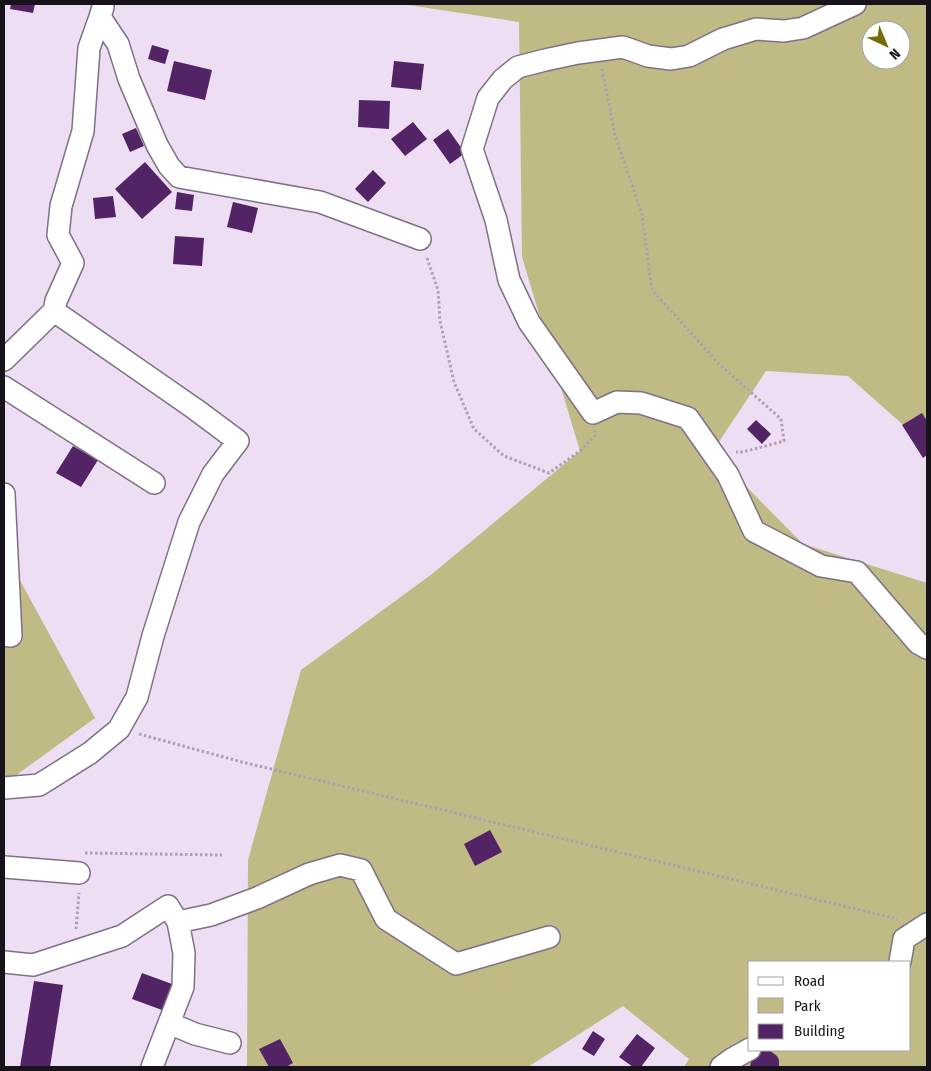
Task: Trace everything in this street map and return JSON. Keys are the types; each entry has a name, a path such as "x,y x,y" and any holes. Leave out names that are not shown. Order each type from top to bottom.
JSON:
{"street":[{"path":"855,4 803,28 784,31 756,29 724,39 690,56 671,58 648,56 624,47 578,53 518,67 503,79 488,98 472,149 496,220 509,280 529,322 593,413 617,402 641,403 688,418 728,475 754,531 820,566 857,572 918,643 927,648"},
{"path":"102,11 118,44 129,79 158,145 169,166 179,177 320,202 420,238"},
{"path":"4,360 54,311 56,301 73,263 58,235 61,206 83,130 89,48 102,11"},
{"path":"4,788 39,784 90,753 118,729 137,697 156,626 189,522 213,474 238,441 54,311"},
{"path":"4,387 154,483"},
{"path":"4,494 11,636 4,635"},
{"path":"178,922 211,915 257,898 309,874 340,865 361,870 386,919 456,964 549,937"},
{"path":"4,866 79,873"},
{"path":"4,962 33,964 122,936 168,906 178,922 184,953 183,987 152,1067"},
{"path":"900,961 904,939 927,924"},
{"path":"169,1023 195,1034 230,1044"},
{"path":"721,1067 732,1058 748,1050"}],"path":[{"path":"599,51 615,135 642,215 652,290 719,364 781,418 784,441 743,452 712,452"},
{"path":"420,238 438,290 440,320 454,382 474,429 504,456 549,473 580,451 595,436 593,413"},
{"path":"118,729 148,735 252,765 898,919"},
{"path":"74,952 79,899 79,873 85,853 222,855"}],"green space":[{"path":"402,4 927,4 927,446 848,376 766,371 712,452 803,544 927,583 927,1067 684,1067 689,1059 623,1006 528,1067 247,1067 248,860 301,670 432,574 580,451 522,257 519,22"},
{"path":"4,551 95,718 4,784"}],"building":[{"path":"11,4 35,4 33,13 10,9"},
{"path":"152,45 169,50 165,64 148,59"},
{"path":"174,61 212,70 205,100 167,91"},
{"path":"394,61 424,64 421,90 391,87"},
{"path":"359,100 390,101 389,129 358,127"},
{"path":"413,122 427,139 405,156 391,139"},
{"path":"136,128 144,146 130,152 122,134"},
{"path":"448,129 465,153 450,164 433,140"},
{"path":"145,162 172,192 142,219 115,189"},
{"path":"373,170 386,183 368,202 355,189"},
{"path":"177,192 194,195 192,211 175,209"},
{"path":"113,196 116,217 95,219 93,198"},
{"path":"233,202 258,208 252,233 227,227"},
{"path":"175,236 204,238 202,266 173,264"},
{"path":"922,413 927,421 927,455 923,458 902,425"},
{"path":"756,420 771,434 762,444 747,429"},
{"path":"73,446 98,460 81,487 56,473"},
{"path":"490,830 502,852 475,866 464,844"},
{"path":"142,973 172,984 162,1010 132,999"},
{"path":"34,981 63,985 50,1067 20,1067"},
{"path":"593,1031 605,1039 594,1056 582,1049"},
{"path":"637,1034 655,1048 641,1067 633,1067 619,1057"},
{"path":"280,1039 293,1063 286,1067 269,1067 259,1049"},
{"path":"759,1051 770,1051 777,1056 779,1067 750,1067 752,1057"}]}
